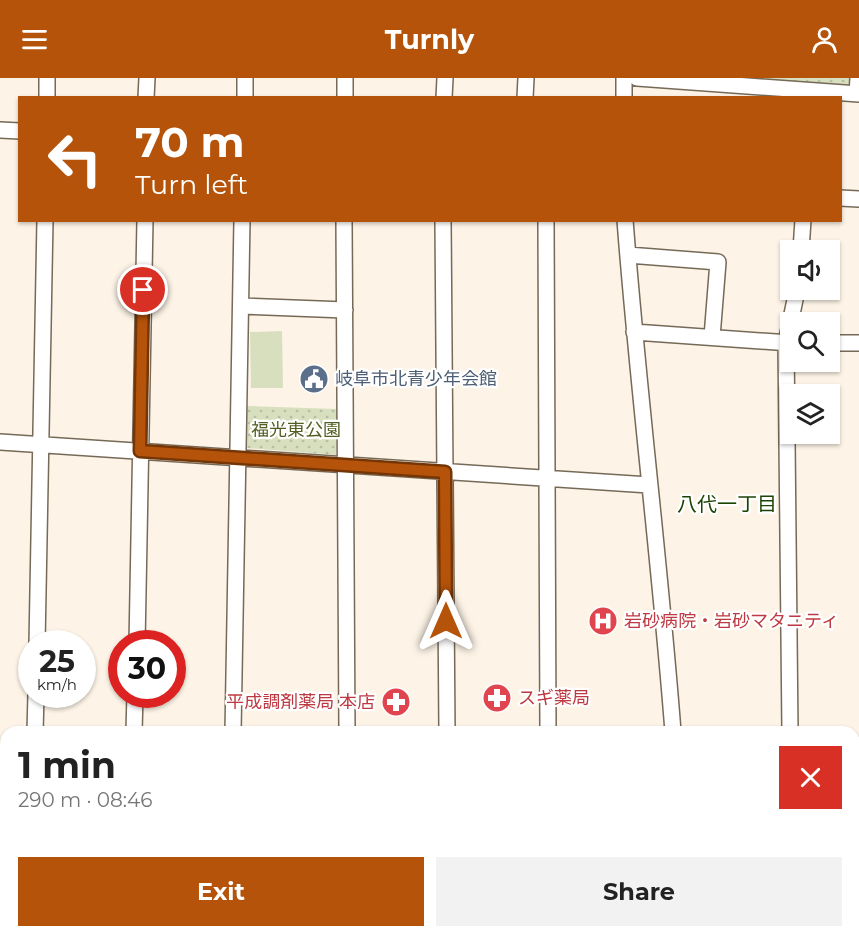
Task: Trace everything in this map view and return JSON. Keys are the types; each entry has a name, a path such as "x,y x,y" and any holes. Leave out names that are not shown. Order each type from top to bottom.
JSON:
{"street":[{"path":"47,96 48,78"},
{"path":"146,96 147,78"},
{"path":"245,78 245,96"},
{"path":"345,78 345,96"},
{"path":"444,96 445,78"},
{"path":"525,96 526,78"},
{"path":"624,78 624,96"},
{"path":"637,78 858,94 858,78"},
{"path":"0,130 18,131"},
{"path":"842,198 859,199"},
{"path":"37,630 45,222"},
{"path":"137,630 145,222"},
{"path":"233,726 242,222"},
{"path":"344,222 347,726"},
{"path":"443,222 447,726"},
{"path":"546,222 548,726"},
{"path":"626,222 634,332 666,637 673,726"},
{"path":"802,240 803,222"},
{"path":"628,255 718,262 712,337"},
{"path":"241,306 345,310"},
{"path":"634,332 780,342"},
{"path":"840,343 859,343"},
{"path":"788,372 790,726"},
{"path":"0,442 649,485"},
{"path":"35,726 36,708"},
{"path":"134,726 135,708"}],"green space":[{"path":"738,78 854,78 849,86"},
{"path":"282,331 283,388 251,388 250,332"},
{"name":"福光東公園","path":"246,406 337,409 336,455 246,448"}],"place":[{"name":"岐阜市北青少年会館","path":"314,379"},
{"name":"岩砂病院・岩砂マタニティ","path":"603,621"},
{"name":"スギ薬局","path":"497,698"},
{"name":"平成調剤薬局 本店","path":"396,702"}],"district":[{"name":"八代一丁目","path":"727,504"}],"route":[{"path":"143,290 140,451 445,472 446,621"}]}
